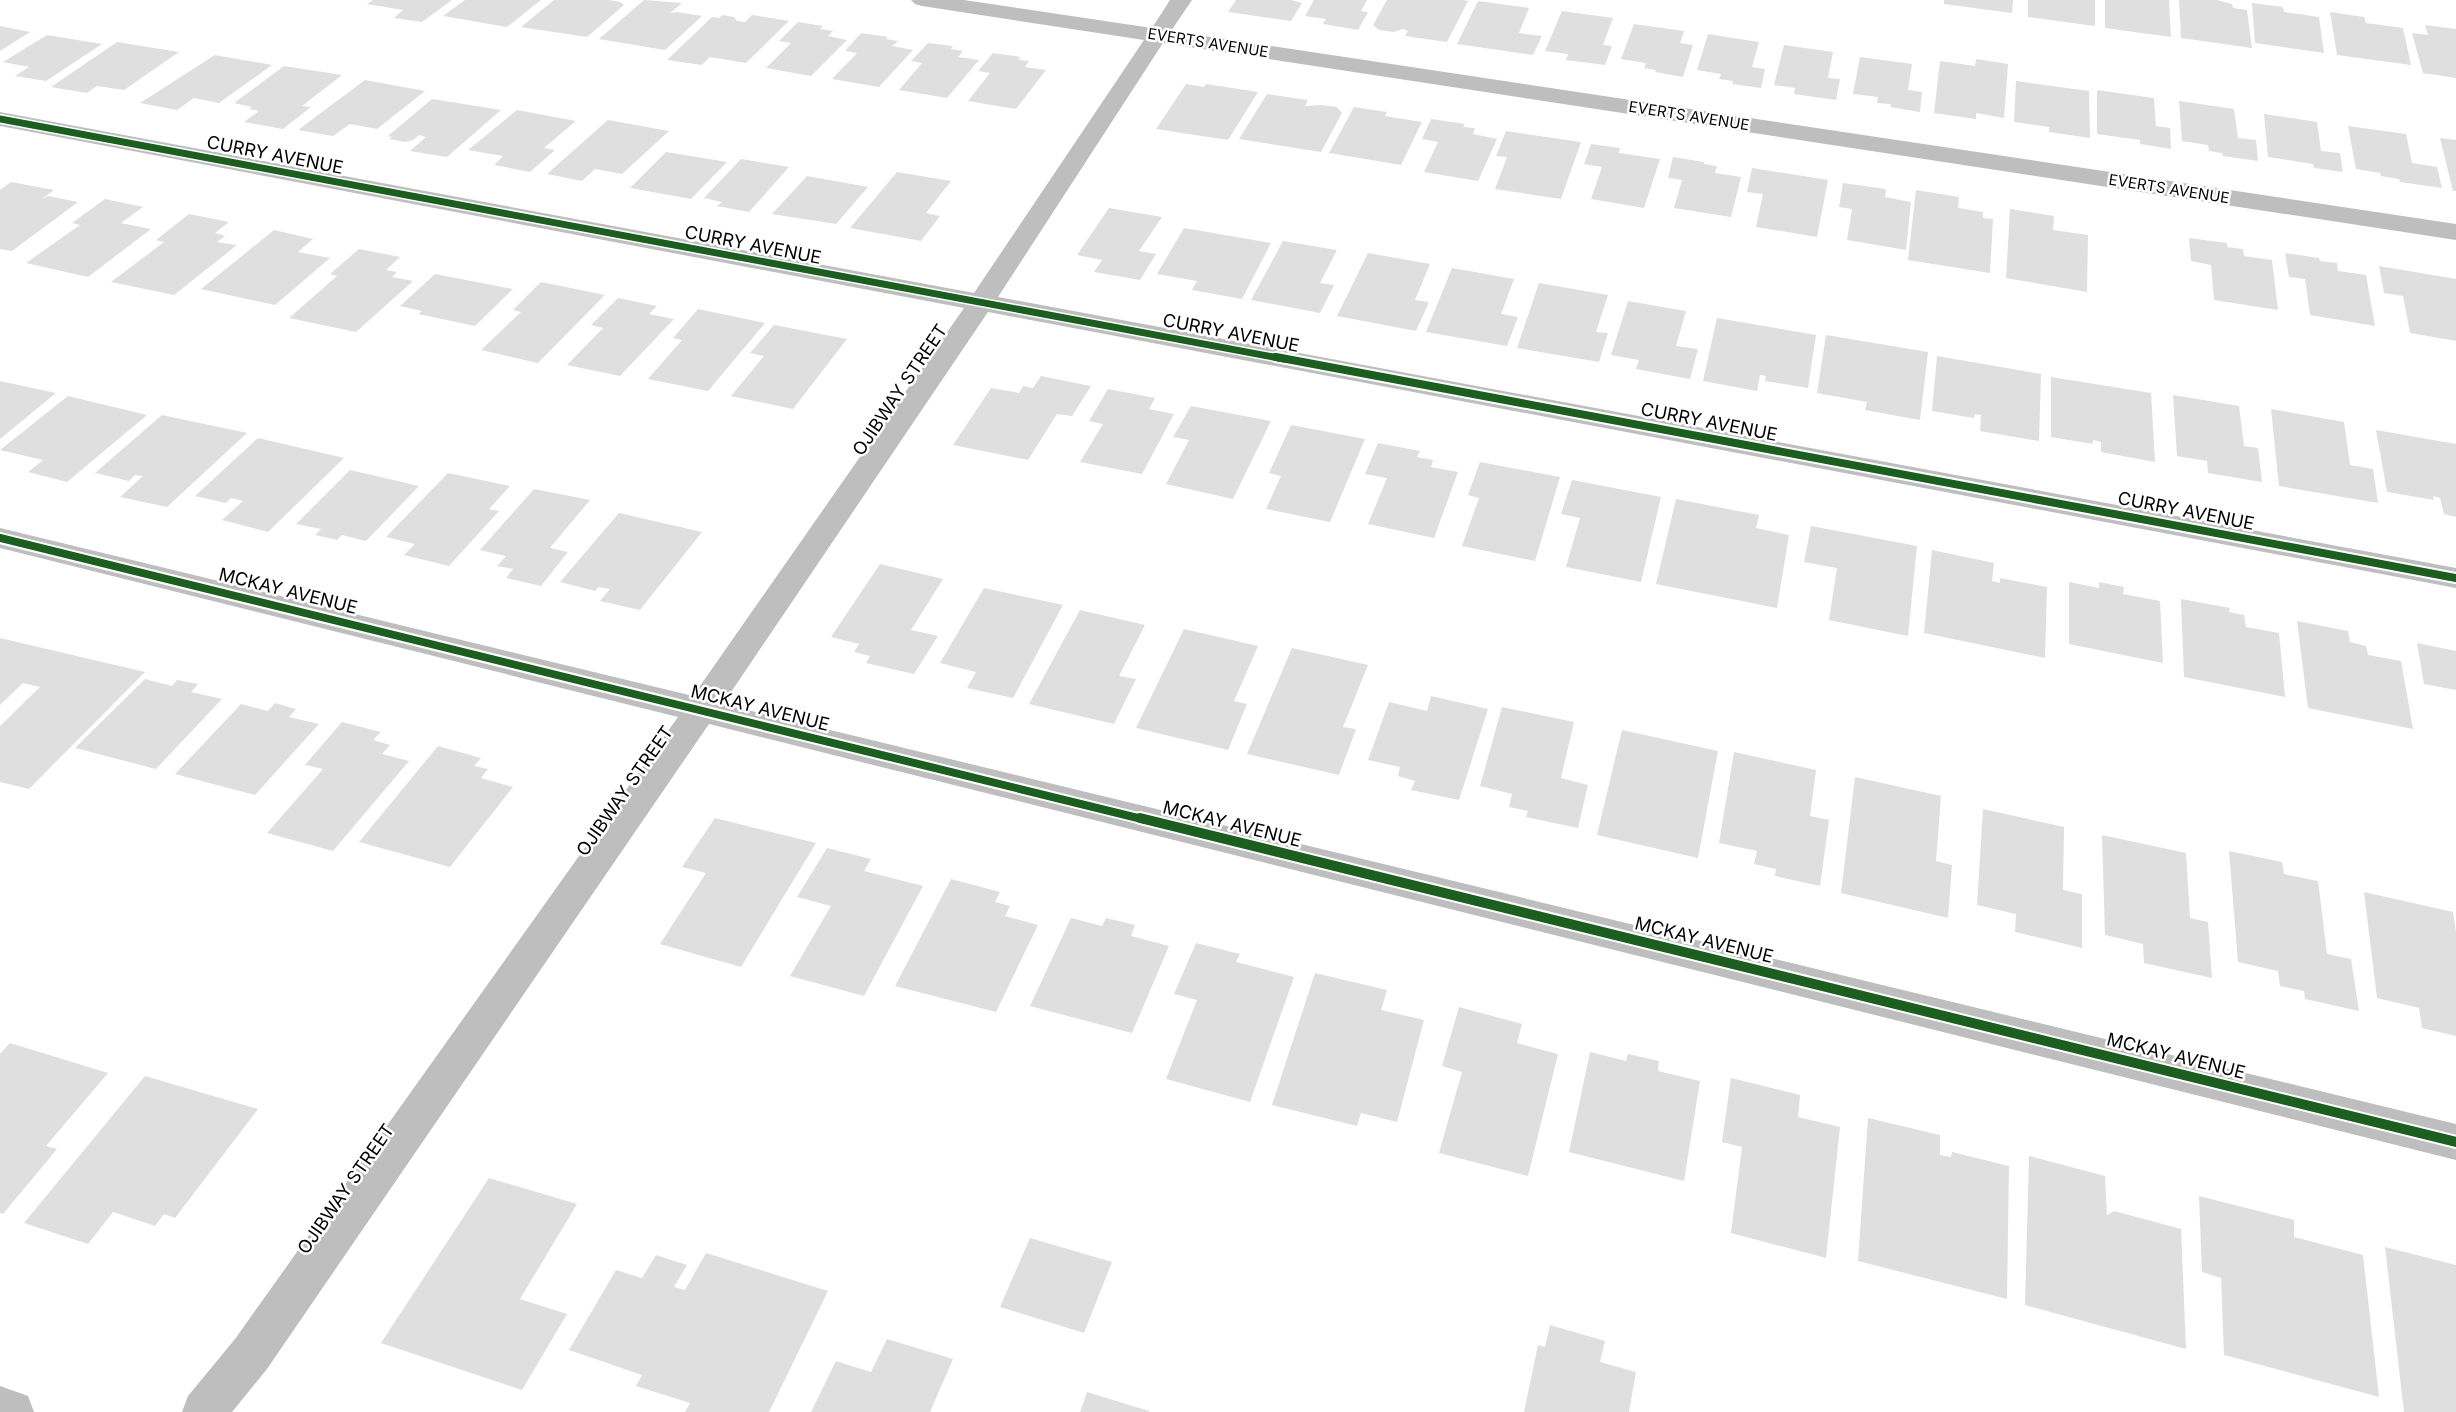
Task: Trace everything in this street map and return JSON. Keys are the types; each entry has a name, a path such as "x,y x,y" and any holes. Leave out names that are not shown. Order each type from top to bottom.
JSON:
{"street":[{"name":"EVERTS AVENUE","path":"922,0 2456,232"},
{"name":"OJIBWAY STREET","path":"204,1412 251,1354 701,710 980,304 1181,0"},
{"name":"CURRY AVENUE","path":"0,119 980,304 2456,578"},
{"name":"MCKAY AVENUE","path":"0,538 2456,1142"},
{"path":"0,1408 12,1412"}],"building":[{"path":"373,0 452,0 422,22 394,18 403,10 367,4"},
{"path":"465,0 541,0 507,27 443,16"},
{"path":"554,0 609,0 624,5 587,37 521,27"},
{"path":"644,0 682,3 670,13 702,16 665,50 599,39"},
{"path":"1236,0 1291,0 1302,3 1291,21 1228,12"},
{"path":"1314,0 1367,0 1361,11 1368,12 1358,30 1323,24 1326,19 1305,16"},
{"path":"1387,0 1468,1 1447,42 1405,36 1408,31 1403,29 1394,32 1379,30 1373,25"},
{"path":"1944,0 2013,0 2012,13 1944,4"},
{"path":"2028,0 2095,0 2095,26 2028,17"},
{"path":"2105,0 2169,0 2171,37 2105,28"},
{"path":"2179,0 2217,0 2232,4 2233,8 2247,10 2252,48 2181,38"},
{"path":"1478,1 1529,8 1519,33 1542,36 1533,55 1457,44"},
{"path":"2252,3 2283,7 2284,12 2319,17 2324,53 2255,43"},
{"path":"1562,11 1613,18 1603,45 1612,46 1605,65 1566,60 1568,54 1545,51"},
{"path":"2330,12 2364,17 2366,23 2403,28 2411,65 2337,55"},
{"path":"722,15 745,22 752,15 789,21 746,63 710,57 702,65 667,60 712,17 719,18"},
{"path":"798,22 823,26 820,29 833,31 828,36 847,40 811,76 766,68 791,43 779,41"},
{"path":"1634,24 1684,31 1680,43 1693,45 1683,77 1644,68 1646,63 1621,59"},
{"path":"2425,25 2456,29 2456,78 2423,73 2412,33 2428,35"},
{"path":"0,26 30,32 0,51"},
{"path":"861,33 888,37 886,39 898,41 892,46 913,50 879,87 832,79 857,53 845,51"},
{"path":"1708,34 1759,42 1752,67 1765,69 1761,88 1732,84 1733,81 1719,79 1721,74 1697,70"},
{"path":"47,35 102,44 46,81 15,76 29,67 3,62"},
{"path":"117,42 179,52 124,90 97,86 87,93 51,87"},
{"path":"928,43 953,46 951,49 963,51 958,57 979,60 947,98 899,90 922,63 911,61"},
{"path":"1784,45 1833,52 1828,78 1840,79 1836,100 1794,94 1795,88 1774,85"},
{"path":"993,53 1021,57 1018,60 1029,61 1025,67 1046,70 1016,109 968,101 990,73 978,71"},
{"path":"215,55 272,65 219,103 194,98 177,110 140,103"},
{"path":"1860,57 1912,64 1908,90 1922,92 1920,112 1890,107 1891,104 1877,103 1878,97 1853,94"},
{"path":"1976,59 2008,64 2004,118 1976,113 1976,119 1934,113 1940,61 1975,66"},
{"path":"284,66 342,75 302,106 311,107 283,129 244,122 259,111 234,103"},
{"path":"365,80 425,91 377,129 350,124 333,136 298,130"},
{"path":"2016,81 2089,91 2090,138 2049,132 2049,127 2014,122"},
{"path":"1186,84 1204,87 1206,84 1258,92 1228,140 1156,129"},
{"path":"2097,90 2154,98 2156,126 2170,128 2171,149 2140,144 2140,140 2097,134"},
{"path":"1267,94 1308,100 1305,106 1337,107 1342,113 1321,152 1239,139"},
{"path":"432,99 501,110 447,157 410,151 426,137 419,135 405,142 389,139 392,137 388,136"},
{"path":"2179,101 2234,109 2238,138 2256,140 2258,161 2223,156 2222,153 2209,151 2208,145 2182,141"},
{"path":"1354,107 1387,112 1385,116 1422,122 1401,165 1329,153"},
{"path":"517,110 576,121 544,148 555,150 530,172 494,165 503,156 468,150"},
{"path":"2264,114 2317,122 2321,151 2340,153 2343,172 2314,168 2313,164 2268,157"},
{"path":"1431,119 1465,124 1463,127 1475,128 1473,134 1497,139 1478,181 1424,172 1438,142 1422,139"},
{"path":"608,120 669,131 622,174 595,169 582,181 547,174"},
{"path":"2348,126 2406,134 2412,163 2437,167 2442,188 2400,182 2399,179 2381,176 2380,173 2356,169"},
{"path":"1506,131 1581,142 1561,199 1495,189 1507,157 1496,156"},
{"path":"2440,138 2456,140 2456,191 2453,191"},
{"path":"1591,144 1620,148 1619,153 1660,159 1644,208 1591,199 1602,167 1584,164"},
{"path":"666,152 727,162 691,199 630,188"},
{"path":"1673,157 1704,162 1704,164 1717,166 1715,173 1741,177 1731,217 1674,208 1682,180 1668,178"},
{"path":"741,159 789,167 749,212 717,206 722,202 704,198"},
{"path":"1752,168 1828,180 1817,237 1756,227 1763,194 1747,192"},
{"path":"897,172 951,181 926,213 940,216 921,241 850,228"},
{"path":"807,176 868,187 836,224 772,214"},
{"path":"11,182 54,190 42,199 48,196 78,202 12,251 0,249 0,190"},
{"path":"1843,183 1886,189 1885,197 1911,202 1906,250 1847,240 1852,209 1839,207"},
{"path":"1916,190 1959,197 1958,208 1983,212 1983,218 1993,219 1990,273 1908,260"},
{"path":"105,199 143,207 121,223 151,229 88,277 26,263 80,225 72,223"},
{"path":"1109,208 1162,217 1139,251 1156,254 1140,280 1094,272 1102,260 1077,255"},
{"path":"2010,209 2054,216 2053,230 2088,235 2087,292 2006,278"},
{"path":"189,214 229,222 215,233 225,236 217,242 237,245 174,295 111,282 164,242 156,240"},
{"path":"1184,228 1271,243 1242,299 1192,290 1197,281 1157,274"},
{"path":"274,230 313,239 298,252 330,258 275,305 201,289"},
{"path":"2189,238 2227,243 2227,247 2243,249 2244,256 2272,260 2278,310 2214,300 2211,265 2191,261"},
{"path":"1283,241 1337,250 1320,283 1334,285 1320,313 1251,300"},
{"path":"359,249 400,257 386,270 397,272 392,277 413,281 356,332 289,318 337,276 330,274"},
{"path":"1368,253 1430,264 1415,300 1429,302 1416,331 1337,316"},
{"path":"2285,253 2319,258 2320,261 2337,263 2338,271 2366,275 2375,326 2310,315 2305,279 2289,277"},
{"path":"2379,266 2456,279 2456,341 2410,333 2403,296 2384,293"},
{"path":"1452,268 1514,279 1501,314 1518,317 1507,346 1426,332"},
{"path":"435,274 513,289 475,326 418,314 422,311 400,306"},
{"path":"541,282 605,295 538,363 481,350 521,312 513,310"},
{"path":"1539,283 1608,295 1596,332 1608,333 1599,362 1517,348"},
{"path":"618,298 657,306 649,314 674,319 620,376 567,365 603,328 591,325"},
{"path":"1628,301 1686,311 1676,346 1698,349 1690,379 1636,369 1639,360 1611,355"},
{"path":"698,309 765,323 708,391 648,379 682,340 673,338"},
{"path":"1717,318 1816,335 1808,388 1765,381 1766,376 1760,375 1757,391 1703,381"},
{"path":"774,325 847,339 793,409 731,396 764,356 750,353"},
{"path":"1826,335 1928,352 1920,420 1865,410 1867,402 1817,393"},
{"path":"1937,356 2041,374 2039,441 1980,431 1981,415 1975,414 1974,418 1932,411"},
{"path":"1041,376 1091,386 1072,416 1057,414 1028,460 953,445 991,388 1019,393 1023,386 1033,388"},
{"path":"2051,377 2151,393 2155,462 2101,452 2101,442 2093,440 2093,444 2051,437"},
{"path":"0,381 56,393 0,439"},
{"path":"1108,389 1155,398 1149,409 1174,414 1142,474 1080,462 1103,424 1089,421"},
{"path":"2173,395 2239,406 2244,446 2258,448 2262,482 2208,473 2207,461 2177,456"},
{"path":"68,396 147,415 67,482 28,472 43,460 0,450"},
{"path":"1191,406 1271,421 1233,499 1166,484 1189,440 1173,437"},
{"path":"2271,409 2344,422 2350,465 2373,469 2378,503 2279,486"},
{"path":"162,415 247,433 167,507 120,497 143,476 135,475 129,481 95,473"},
{"path":"1291,425 1365,439 1330,522 1266,509 1281,476 1269,473"},
{"path":"2376,430 2456,444 2456,517 2444,514 2440,498 2433,496 2434,500 2387,492"},
{"path":"258,438 344,458 268,532 222,520 243,501 231,498 226,503 195,496"},
{"path":"1378,443 1420,451 1417,457 1433,460 1431,467 1458,472 1434,538 1368,524 1387,478 1365,474"},
{"path":"1480,462 1560,477 1535,561 1462,546 1479,498 1468,495"},
{"path":"350,470 419,486 366,541 342,535 337,540 315,535 321,529 296,524"},
{"path":"448,473 510,486 489,509 499,511 449,566 404,555 415,544 386,537"},
{"path":"1572,480 1661,497 1641,582 1566,567 1580,518 1561,514"},
{"path":"534,489 590,500 550,548 568,552 541,586 506,578 513,569 497,566 506,556 480,550"},
{"path":"1676,499 1759,515 1756,528 1789,535 1777,608 1656,584"},
{"path":"619,513 702,532 640,610 600,601 610,589 599,587 595,591 560,582"},
{"path":"1811,526 1917,546 1908,636 1829,620 1837,568 1804,562"},
{"path":"1932,550 1994,563 1992,581 2000,583 2000,578 2047,587 2045,658 1924,633"},
{"path":"880,564 943,579 911,630 938,636 914,674 866,663 870,656 854,652 859,644 831,637"},
{"path":"2069,582 2099,588 2099,582 2124,587 2123,594 2160,601 2163,663 2069,644"},
{"path":"984,588 1063,605 1013,698 967,688 976,672 940,663"},
{"path":"2181,599 2230,608 2229,612 2244,615 2246,627 2279,633 2285,697 2184,677"},
{"path":"1080,610 1145,625 1119,676 1136,679 1114,724 1029,704"},
{"path":"2297,621 2348,631 2350,642 2366,646 2368,655 2401,661 2413,729 2308,708"},
{"path":"1184,629 1258,646 1234,701 1247,704 1228,750 1136,728"},
{"path":"0,638 145,672 29,789 0,782 0,726 40,687 23,683 0,705"},
{"path":"2417,643 2456,651 2456,690 2424,684"},
{"path":"1292,648 1368,665 1343,727 1356,729 1339,775 1247,754"},
{"path":"145,679 172,686 177,680 198,684 191,692 222,699 156,769 75,748"},
{"path":"1431,696 1488,709 1459,800 1411,790 1415,781 1398,776 1400,767 1368,760 1389,702 1427,711"},
{"path":"275,703 296,709 289,717 319,724 255,795 175,774 241,704 268,711"},
{"path":"1502,707 1574,722 1561,778 1588,785 1578,828 1526,817 1528,811 1509,807 1512,794 1480,786"},
{"path":"342,722 381,732 373,740 390,745 382,754 409,761 333,851 267,833 323,769 305,765"},
{"path":"1622,730 1718,751 1698,858 1597,835"},
{"path":"438,746 481,758 474,766 488,769 481,778 513,787 450,867 359,842"},
{"path":"1734,752 1816,770 1810,816 1829,820 1820,886 1775,876 1776,869 1754,864 1757,851 1719,843"},
{"path":"1855,777 1941,796 1936,861 1952,865 1948,918 1841,893"},
{"path":"1983,809 2064,827 2063,890 2082,894 2082,948 2015,932 2016,914 1977,905"},
{"path":"715,818 816,843 741,967 660,944 706,873 682,867"},
{"path":"2102,835 2186,853 2190,918 2208,922 2212,978 2144,963 2143,944 2105,935"},
{"path":"827,848 871,859 864,871 923,886 864,996 790,976 831,906 797,897"},
{"path":"2229,851 2282,862 2284,874 2318,881 2327,954 2351,959 2359,1011 2305,999 2304,991 2280,986 2278,971 2238,962"},
{"path":"951,879 1000,892 995,902 1010,906 1005,916 1038,925 996,1012 895,986"},
{"path":"2364,892 2453,912 2456,932 2456,1036 2422,1028 2419,1008 2377,998"},
{"path":"1071,918 1102,926 1106,918 1135,925 1131,936 1169,946 1132,1033 1030,1006"},
{"path":"1196,943 1240,954 1236,962 1294,977 1250,1102 1166,1079 1197,1000 1174,994"},
{"path":"1315,973 1387,990 1381,1010 1424,1020 1397,1122 1361,1113 1357,1126 1272,1105"},
{"path":"1459,1007 1522,1024 1517,1043 1558,1054 1528,1176 1439,1153 1462,1072 1442,1066"},
{"path":"10,1043 108,1073 46,1146 57,1149 3,1214 0,1213 0,1054"},
{"path":"1590,1052 1626,1061 1628,1054 1659,1061 1658,1071 1700,1081 1684,1181 1569,1152"},
{"path":"145,1076 258,1109 175,1218 164,1214 155,1226 113,1212 88,1244 24,1223"},
{"path":"1731,1078 1800,1095 1798,1117 1840,1127 1826,1258 1731,1233 1742,1147 1722,1142"},
{"path":"1868,1118 1940,1135 1940,1155 1951,1157 1952,1152 2009,1166 2007,1299 1858,1261"},
{"path":"2029,1156 2105,1176 2107,1215 2114,1211 2181,1229 2186,1349 2025,1305"},
{"path":"489,1178 577,1204 520,1299 567,1314 522,1390 381,1343"},
{"path":"2199,1196 2294,1220 2294,1237 2363,1255 2379,1397 2224,1355 2221,1278 2202,1272"},
{"path":"1030,1238 1112,1262 1084,1333 1000,1307"},
{"path":"2385,1247 2456,1265 2456,1412 2404,1412"},
{"path":"706,1253 828,1291 769,1412 685,1412 690,1403 636,1386 642,1375 569,1350 616,1270 642,1278 656,1255 687,1265 674,1287 685,1290"},
{"path":"1550,1325 1605,1341 1600,1362 1636,1372 1629,1412 1524,1412 1538,1345 1545,1347"},
{"path":"887,1339 953,1359 930,1412 811,1412 836,1361 871,1372"},
{"path":"1087,1392 1149,1411 1149,1412 1080,1412"}],"cycle path":[{"path":"0,119 2456,578"},
{"path":"0,538 2456,1142"}]}
